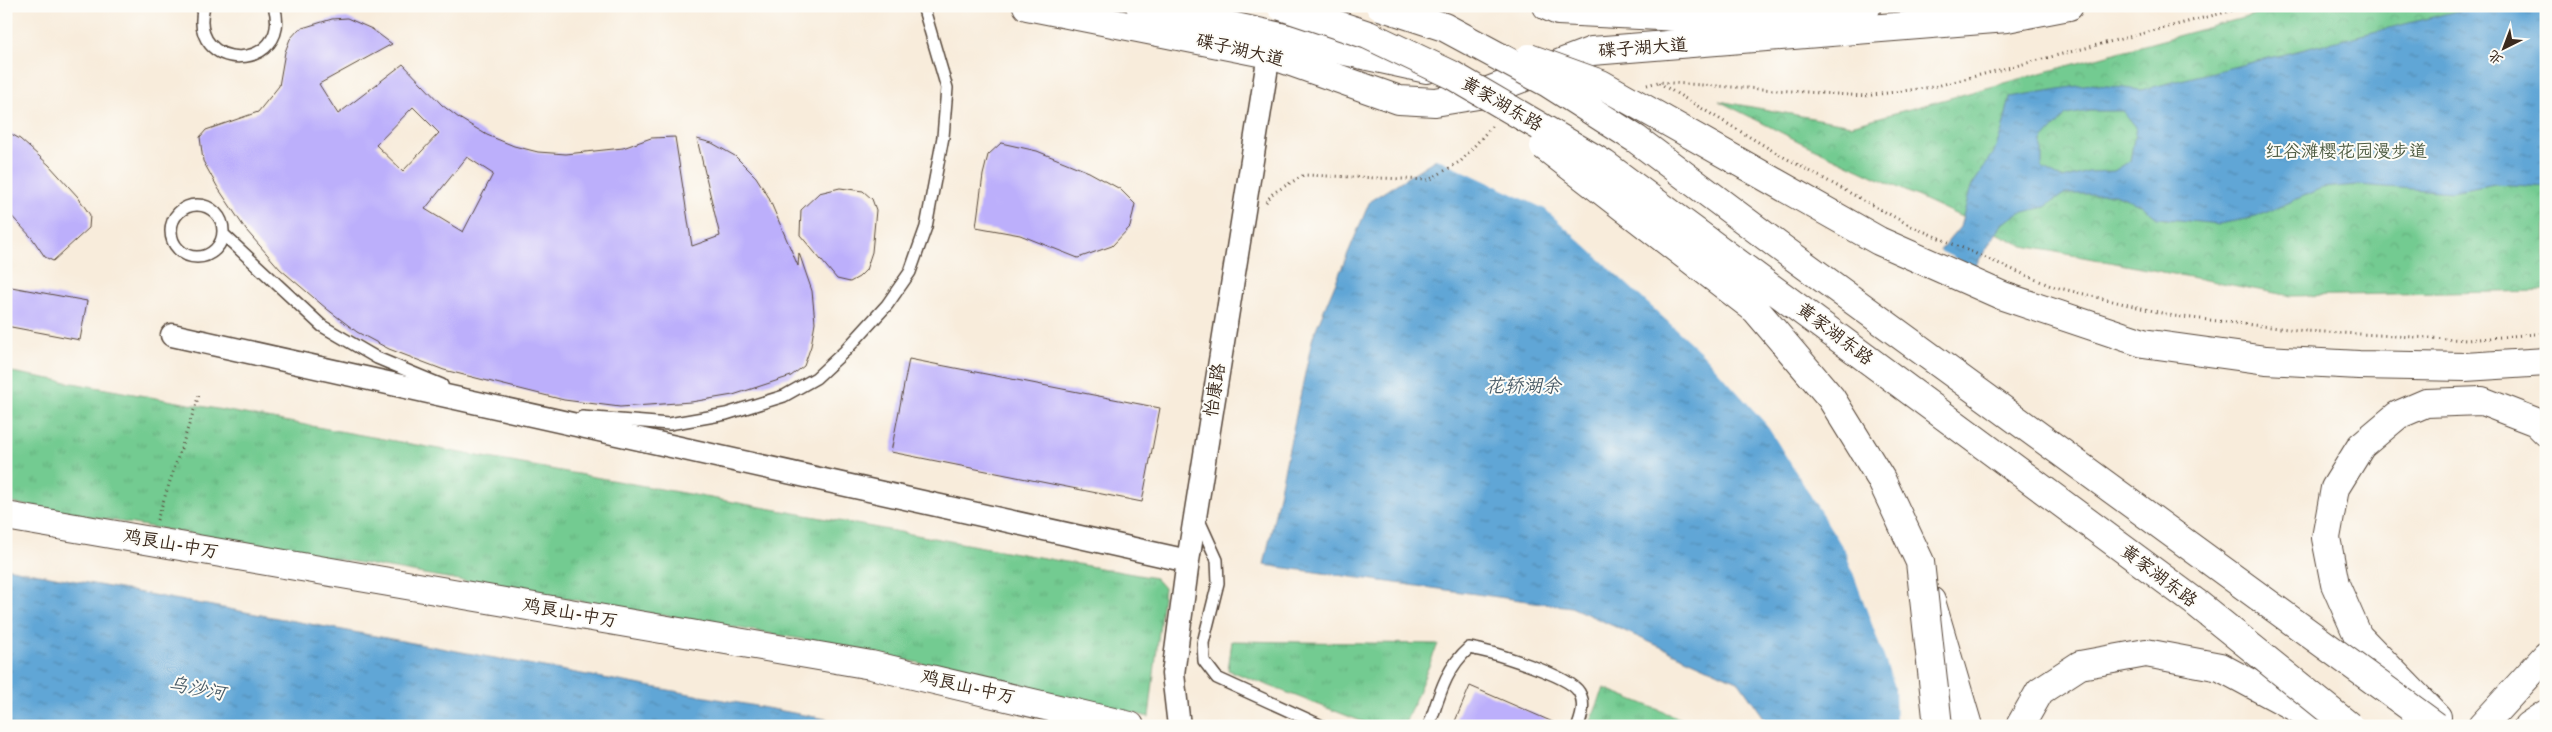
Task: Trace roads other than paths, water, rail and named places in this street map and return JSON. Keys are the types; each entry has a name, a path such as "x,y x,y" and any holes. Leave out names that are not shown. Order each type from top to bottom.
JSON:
{"main road":[{"name":"碟子湖大道","path":"1027,6 1270,54 1399,100 1435,102 1478,95 1592,51 1678,46 2007,18 2069,6"},
{"path":"1140,6 1452,75 1756,310 1832,398 1881,479 1920,562 1968,726"},
{"name":"黄家湖东路","path":"1281,6 1368,35 1452,75 1604,164 2195,602 2349,726"},
{"name":"黄家湖东路","path":"1380,6 1444,28 1548,83 1636,140 2436,726"},
{"path":"1398,6 1444,28 1601,84 1879,241 2022,303 2153,344 2266,360 2465,367 2546,373"},
{"name":"碟子湖大道","path":"1547,6 1558,11 1681,12 1741,15 1867,6"},
{"path":"1678,46 1681,12"},
{"path":"2465,367 2546,362"},
{"path":"2445,726 2358,636 2335,584 2326,538 2335,488 2361,446 2398,414 2426,403 2482,401 2536,422 2546,432"},
{"name":"鸡良山-中万","path":"6,516 871,664 1130,726"},
{"path":"1920,562 1938,726"},
{"path":"2020,726 2040,690 2080,665 2146,653 2220,667 2330,726"},
{"path":"2482,726 2546,656"},
{"path":"2528,726 2546,714"}],"street":[{"name":"怡康路","path":"1179,726 1173,674 1188,560 1270,54"},
{"path":"172,335 1188,560"}],"lane":[{"path":"204,6 202,28 206,38 213,48 224,55 237,58 250,57 262,51 271,41 276,29 277,16 274,6"},
{"path":"223,234 216,249 202,256 194,257 178,249 173,241 172,224 182,210 198,205 215,212 223,226 223,234 322,326 377,358 433,383 515,404 578,416 669,424 726,414 784,396 823,371 845,351 887,306 910,272 926,227 943,137 947,88 923,6"},
{"path":"1196,511 1217,560 1218,583 1203,643 1204,661 1217,678 1322,726"},
{"path":"1429,726 1445,679 1456,660 1469,648 1490,651 1570,682 1580,693 1582,714 1578,726"}],"water":[{"name":"花轿湖余","path":"2477,6 2546,6 2546,187 2495,184 2452,192 2358,185 2322,188 2256,217 2219,224 2157,218 2140,204 2114,194 2064,194 2045,207 2020,213 2003,223 1934,330 2388,726 1770,726 1739,682 1571,607 1264,565 1313,336 1370,201 1475,134 1889,311 1960,227 1971,187 1993,154 2002,131 2010,97 2090,84 2141,90","holes":["2091,111 2123,111 2136,127 2130,161 2114,171 2088,172 2063,179 2042,168 2042,141 2066,115"]},
{"name":"乌沙河","path":"6,568 864,726 6,726"}],"park label":[{"name":"红谷滩樱花园漫步道","path":"2346,151"}]}
